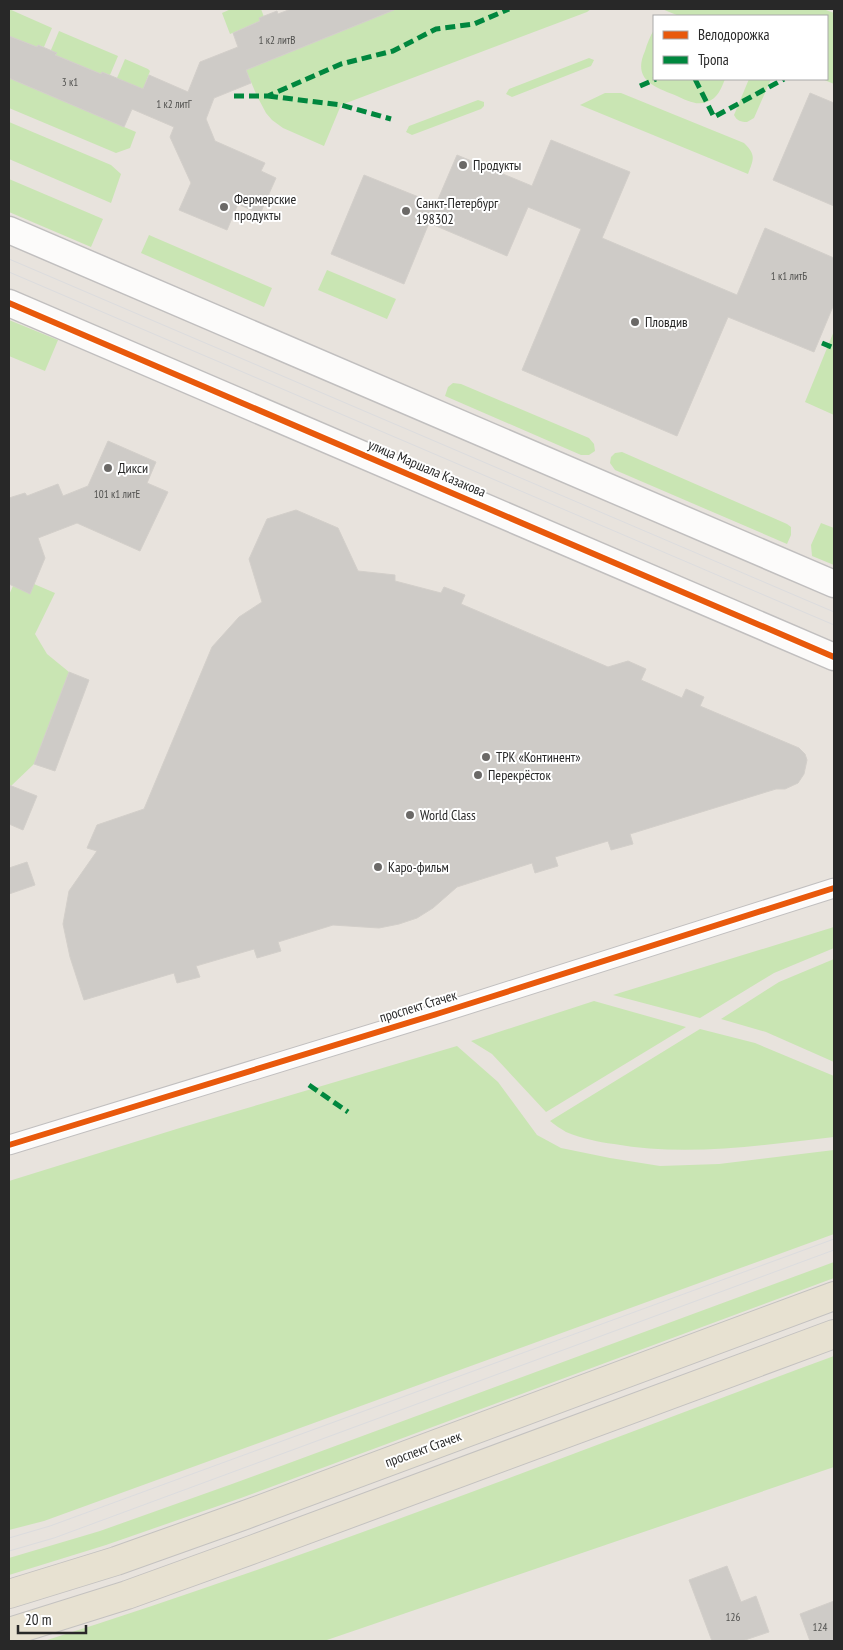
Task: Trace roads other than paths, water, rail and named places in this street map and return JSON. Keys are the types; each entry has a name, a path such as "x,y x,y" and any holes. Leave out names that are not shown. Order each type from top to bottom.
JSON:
{"main road":[{"name":"проспект Стачек","path":"9,1594 116,1561 245,1515 834,1296"},
{"path":"9,1632 154,1585 834,1334"}],"street":[{"path":"9,230 834,584"},
{"name":"улица Маршала Казакова","path":"9,303 834,657"},
{"name":"проспект Стачек","path":"9,1145 430,1016 834,888"}],"tram line":[{"path":"9,259 834,612"},
{"path":"9,272 834,625"},
{"path":"9,1538 50,1526 834,1239"},
{"path":"9,1551 54,1538 834,1250"}],"place":[{"name":"Продукты","path":"463,165"},
{"name":"Фермерские продукты","path":"224,207"},
{"name":"Санкт-Петербург 198302","path":"406,211"},
{"name":"Пловдив","path":"635,322"},
{"name":"Дикси","path":"108,468"},
{"name":"ТРК «Континент»","path":"486,757"},
{"name":"Перекрёсток","path":"478,775"},
{"name":"World Class","path":"410,815"},
{"name":"Каро-фильм","path":"378,867"}]}
